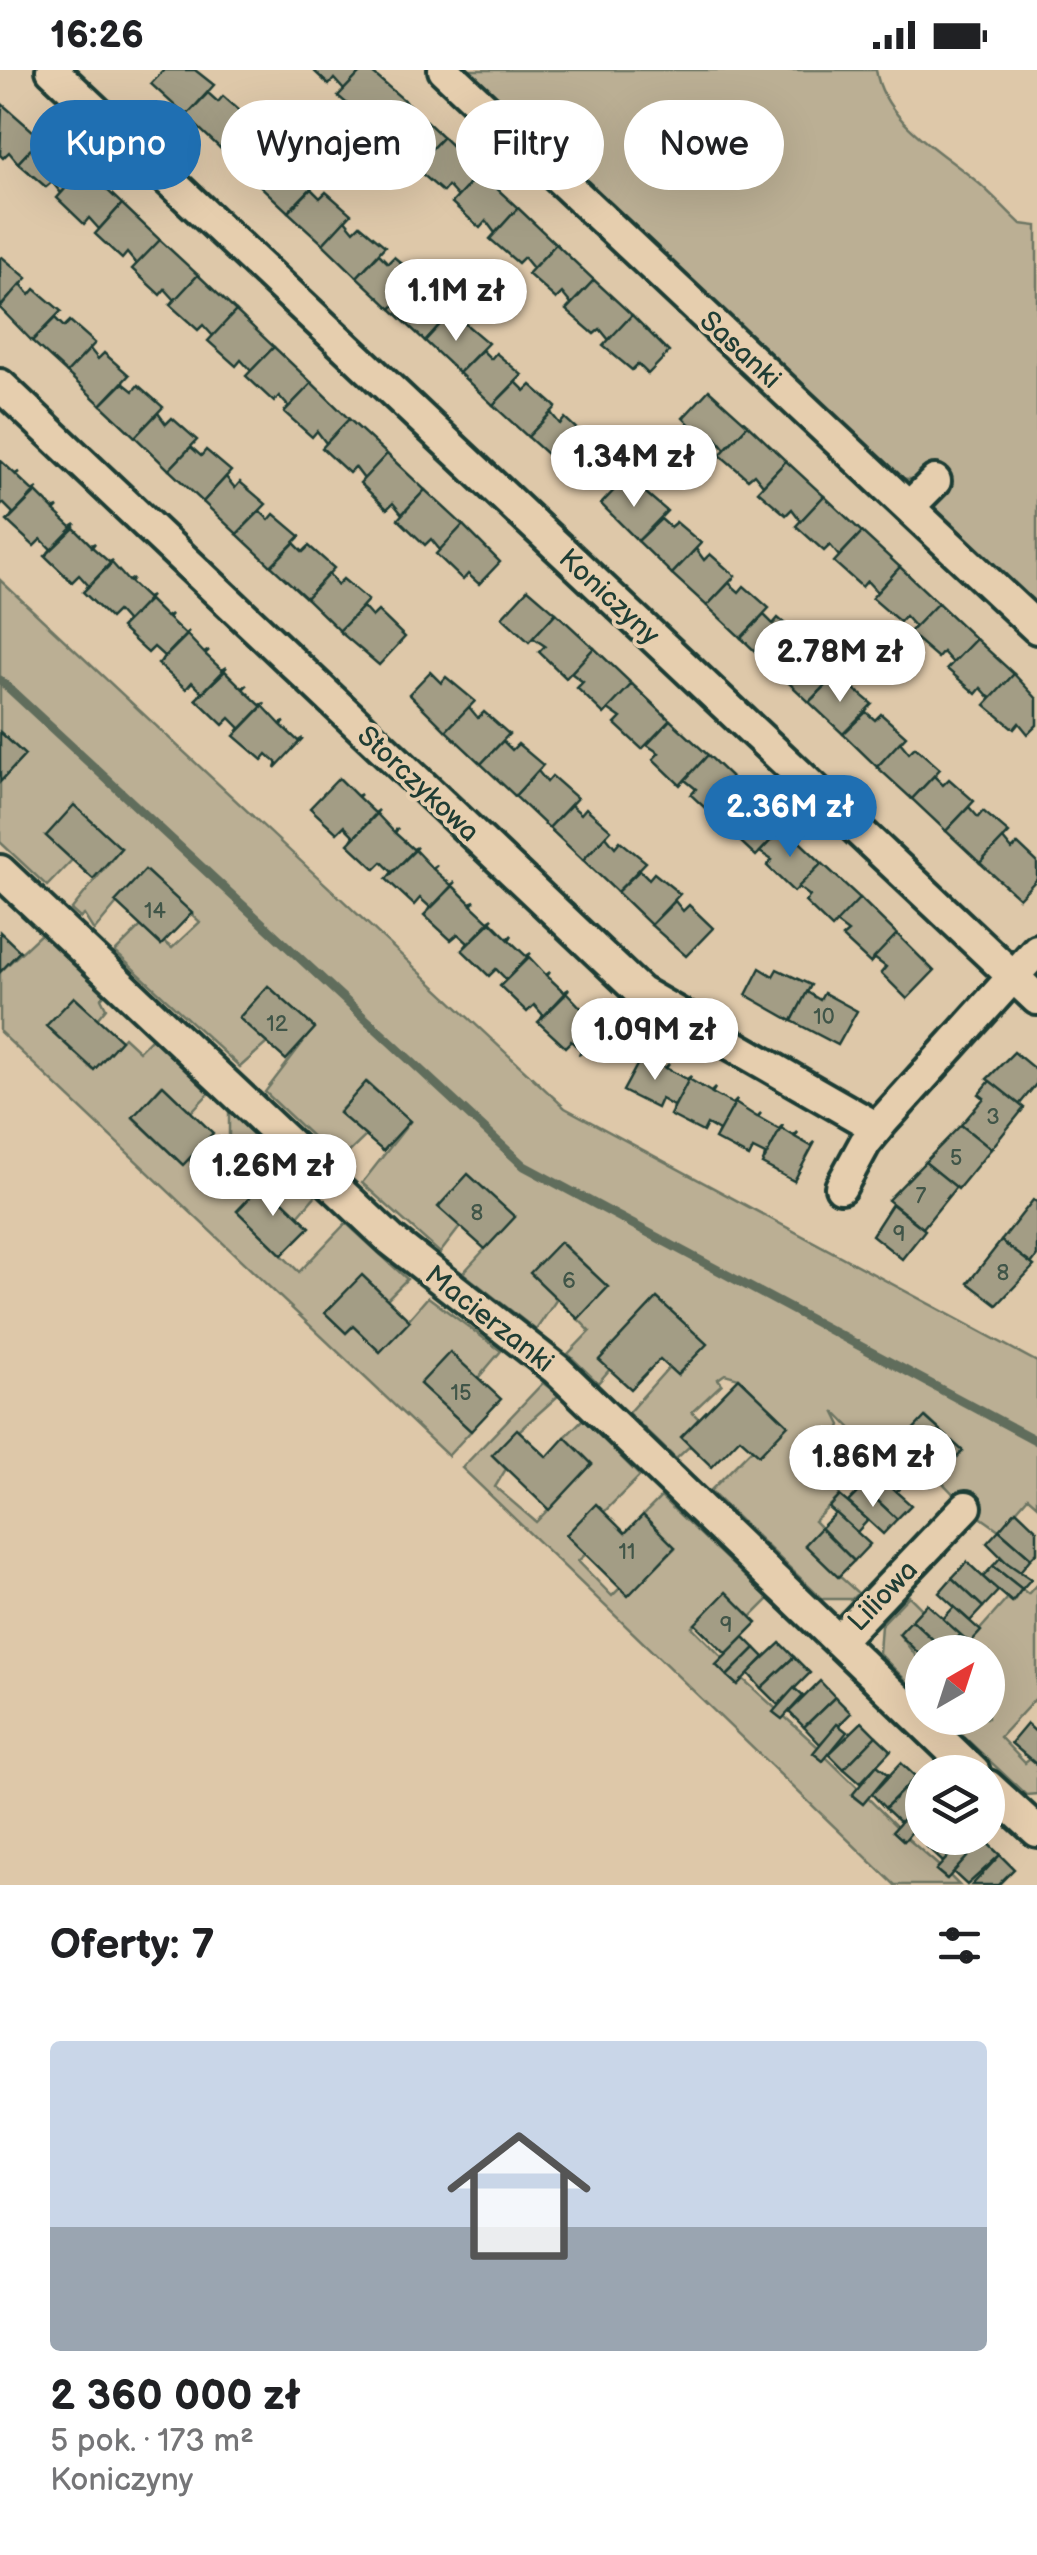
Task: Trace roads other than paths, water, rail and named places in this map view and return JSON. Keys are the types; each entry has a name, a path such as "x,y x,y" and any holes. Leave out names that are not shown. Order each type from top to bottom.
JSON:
{"street":[{"name":"Koniczyny","path":"52,70 1037,999"},
{"name":"Sasanki","path":"444,70 1037,628"},
{"name":"Storczykowa","path":"0,385 640,992 877,1128"},
{"path":"910,507 935,480"},
{"name":"Macierzanki","path":"0,871 391,1240 556,1369 957,1755"},
{"path":"841,1187 877,1128 1037,950"},
{"name":"Liliowa","path":"839,1640 966,1507"},
{"path":"1005,1802 1037,1831"}],"waterway":[{"path":"0,680 524,1166 1037,1441"}]}
